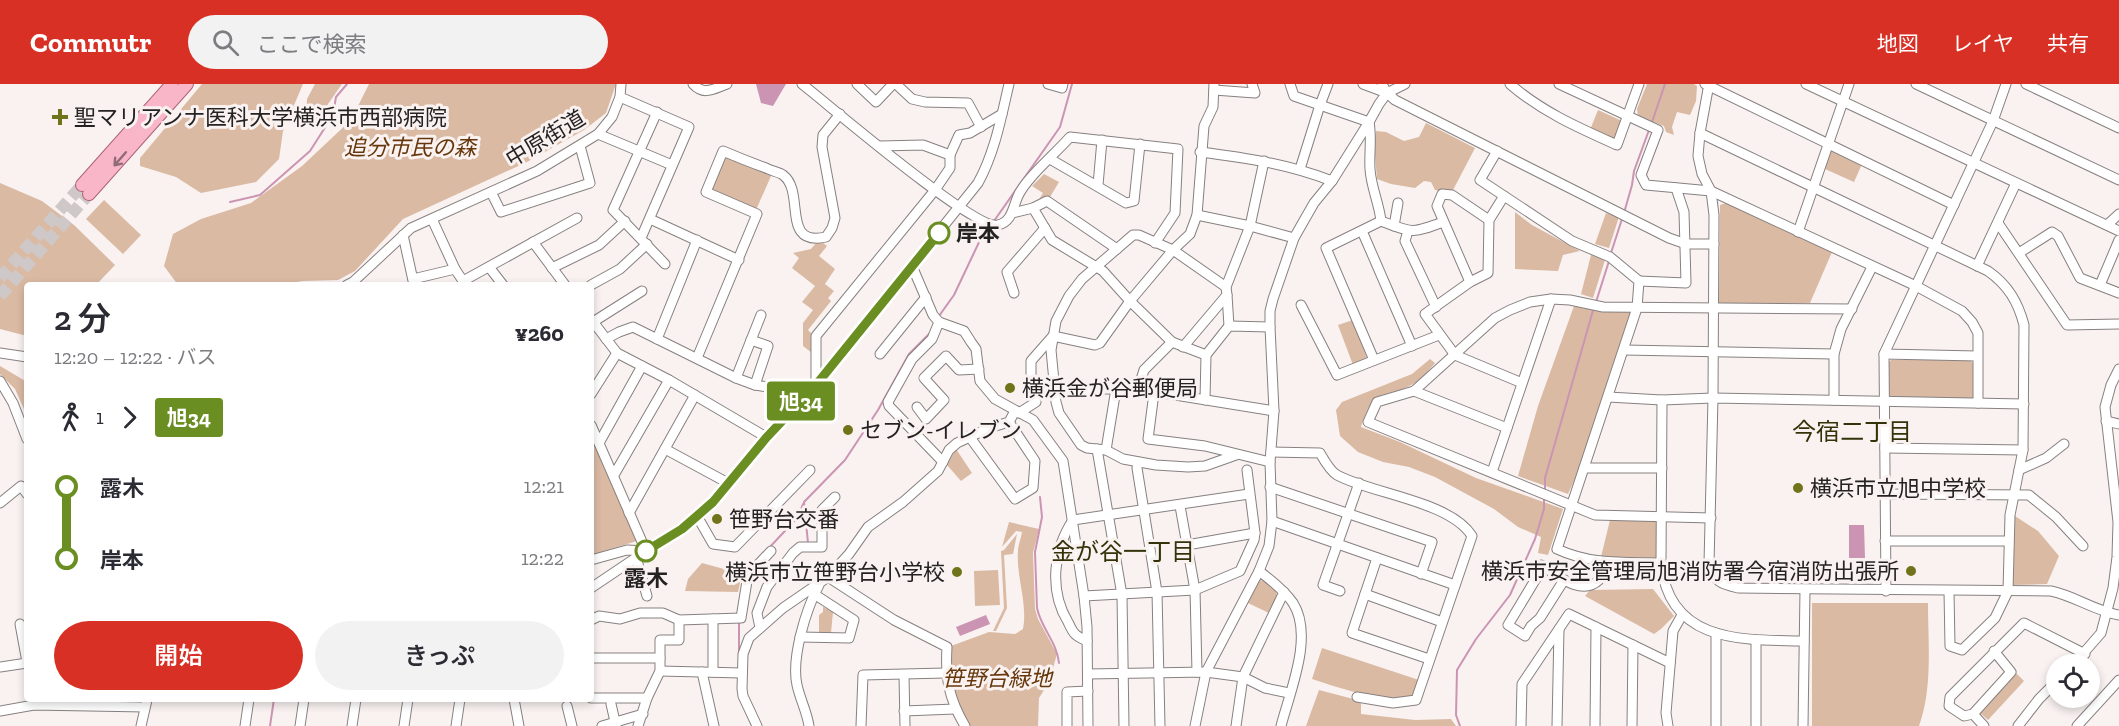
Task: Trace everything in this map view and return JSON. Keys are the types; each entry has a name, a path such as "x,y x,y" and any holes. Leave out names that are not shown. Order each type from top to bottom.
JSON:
{"main road":[{"path":"172,84 85,190 187,84"}],"street":[{"name":"中原街道","path":"353,282 411,228 537,171 598,134 612,117 620,97 621,84"},
{"path":"693,84 699,90 706,92 727,84"},
{"path":"802,84 934,190 988,225 997,226 1007,221 1018,194 1070,137 1178,149 1175,213 1155,243"},
{"path":"857,84 876,102 894,84 912,99 968,103 981,127"},
{"path":"594,586 682,529 713,502 766,438 816,385 978,183 988,164 1009,84"},
{"path":"1048,84 1062,88 1063,84"},
{"path":"1053,336 1095,345 1100,343 1130,301 1173,250 1190,234 1197,215 1200,152 1204,126 1213,107 1214,87 1255,93 1252,84"},
{"path":"1290,84 1294,96 1369,122"},
{"path":"1300,169 1328,84"},
{"path":"1363,84 1387,93"},
{"path":"1382,84 1395,100 1669,238 1686,244 1714,244"},
{"path":"1202,672 1259,571 1269,546 1272,522 1270,462 1274,411 1270,311 1294,238 1314,203 1332,182 1378,104 1387,93 1405,84"},
{"path":"1510,84 1525,97 1559,119 1617,145 1639,84"},
{"path":"1559,84 1658,130 1641,175 1646,185 1711,191 1916,286 1962,311 1978,333 1978,403"},
{"path":"1806,84 2119,231"},
{"path":"1798,232 1849,84"},
{"path":"1916,84 2119,180"},
{"path":"1886,591 1884,354 1993,121 2006,84"},
{"path":"2026,84 2119,128"},
{"path":"1954,205 1707,85 1698,156 1702,174 1711,191 1714,244 1709,564 1713,577 1724,585 1738,588 2051,591 2069,595 2108,613 2119,615"},
{"path":"594,283 620,269 644,241 650,219 689,127 620,97"},
{"path":"657,112 614,210 665,264"},
{"path":"697,358 757,214 706,192 723,151 783,175 790,184 797,225 801,231 805,236 815,239 826,237 835,218 822,147 823,135 840,114"},
{"path":"816,385 816,336 950,168 950,155 959,135 970,133 1002,114"},
{"path":"1369,122 1370,171 1380,207 1381,221"},
{"path":"1700,133 1977,266 2000,280 2010,291 2024,325 2024,404 2023,450 2010,515 2008,591 1995,618 1962,650 1950,646 1949,591"},
{"path":"598,134 672,165"},
{"path":"1098,185 1102,140"},
{"path":"1050,159 1126,203 1134,201 1140,144"},
{"path":"880,146 922,145 950,155"},
{"path":"491,192 501,212 590,183 580,146"},
{"path":"1497,151 1480,180 1572,241 1610,257 1639,281 1686,283 1684,212 1676,188"},
{"path":"1200,152 1264,161 1300,169 1332,182"},
{"path":"1182,347 1226,291 1250,226 1264,161"},
{"path":"1977,266 2016,183"},
{"path":"1470,282 1437,206 1442,194 1452,195 1490,220"},
{"path":"1504,196 1490,220 1488,273 1470,282 1425,314 1455,355 1522,384"},
{"path":"1012,213 1033,208 1047,201 1117,249"},
{"path":"1394,226 1398,203"},
{"path":"1033,208 1052,240 1103,271 1172,342 1206,355"},
{"path":"2107,225 2119,214"},
{"path":"1197,215 1294,238"},
{"path":"466,282 577,218"},
{"path":"432,219 463,282"},
{"path":"650,219 739,260"},
{"path":"552,268 599,245 624,221"},
{"path":"1374,360 1326,248 1381,221 1416,232 1443,222"},
{"path":"1998,223 2067,325 2119,324"},
{"path":"1014,293 1007,272 1045,228"},
{"path":"1362,231 1412,346"},
{"path":"1407,231 1405,241 1436,307"},
{"path":"2019,253 2052,232 2058,236 2080,278 2119,293"},
{"path":"403,235 413,282 455,268"},
{"path":"1205,400 1206,355 1229,326 1226,291 1173,250 1139,235 1134,236 1095,267 1069,296 1056,321 1051,350 1054,388 1059,413 1081,445 1102,450 1123,459 1188,467 1244,460 1270,462"},
{"path":"657,339 697,240"},
{"path":"2100,285 2119,240"},
{"path":"533,242 563,282"},
{"path":"912,266 933,315 939,322 964,331 976,350 980,381 995,399 1034,420 1063,461 1084,596 1088,726"},
{"path":"489,267 501,282"},
{"path":"1834,400 1834,354 1841,329 1872,267"},
{"path":"1639,281 1637,308 1557,549 1575,558 1661,563"},
{"path":"594,319 642,291"},
{"path":"880,354 926,297"},
{"path":"1710,518 1595,515 1368,422 1377,402 1414,391 1495,318 1530,302 1551,299 1570,300 1603,307 1637,308 1852,309"},
{"path":"1492,472 1551,299"},
{"path":"1301,305 1337,375 1439,335"},
{"path":"736,378 761,315"},
{"path":"939,322 932,339 912,359 888,402 889,406 943,462"},
{"path":"1229,326 1270,327"},
{"path":"606,339 633,327 736,378 755,385 780,389 797,406"},
{"path":"595,332 606,339 616,353 669,380 766,438"},
{"path":"809,726 796,675 800,637 819,585 849,554 868,527 938,471 950,450 969,436 1008,422 1017,412 1036,402 1031,376 1031,361 1053,336"},
{"path":"751,340 768,346 755,385"},
{"path":"1172,342 1144,370 1138,389 1274,411"},
{"path":"1624,350 1834,354"},
{"path":"0,353 24,357"},
{"path":"594,389 616,353"},
{"path":"1884,354 1977,356"},
{"path":"916,407 926,418 944,400 924,378 946,356 959,370 979,369"},
{"path":"599,443 642,366"},
{"path":"1994,651 2011,672 1973,714 1964,716 1949,706 1950,697 1994,651 2024,623 2085,654 2101,633 2108,613 2117,558 2116,466 2105,407 2111,385 2119,369"},
{"path":"614,475 669,380"},
{"path":"0,381 24,432"},
{"path":"1054,388 1116,388 1102,450 1109,515 1122,595 1124,726"},
{"path":"1414,391 1507,428"},
{"path":"1154,393 1148,439 1205,446 1244,460"},
{"path":"629,513 695,395"},
{"path":"1608,397 2024,404"},
{"path":"1662,399 1661,563 1669,597 1682,615 1716,633 1737,639 1804,640"},
{"path":"2106,421 2119,424"},
{"path":"969,436 1016,499 1034,488 1035,461 1008,422"},
{"path":"594,432 646,551"},
{"path":"2019,470 2046,458 2064,444"},
{"path":"1885,448 2023,450"},
{"path":"665,449 728,483"},
{"path":"1271,452 1320,453 1335,474 1438,510 1468,529 1472,536 1416,700 1393,703 1357,697"},
{"path":"1084,596 1195,590 1240,571 1255,533 1244,460"},
{"path":"1138,462 1137,468 1157,592 1160,726"},
{"path":"1584,468 1662,468"},
{"path":"697,516 713,544 735,547 810,470"},
{"path":"1340,591 1323,585 1359,483"},
{"path":"0,503 21,486 24,490"},
{"path":"1270,487 1432,542 1420,574"},
{"path":"1087,642 1074,633 1063,614 1055,578 1064,533 1073,520 1249,494"},
{"path":"1885,494 2029,495 2056,517 2083,546"},
{"path":"760,628 757,613 767,587 800,547 822,547 822,510 835,497"},
{"path":"1180,506 1195,590 1202,672 1195,726"},
{"path":"1272,522 1455,585"},
{"path":"1187,545 1255,533"},
{"path":"1885,541 2009,542"},
{"path":"594,559 627,550 646,551"},
{"path":"594,618 599,616 620,619 640,613 663,613 679,620 741,618 750,573 771,551"},
{"path":"636,557 647,596"},
{"path":"1377,558 1352,633 1429,658"},
{"path":"1564,580 1526,636 1508,625 1541,565 1575,586 1586,586 1599,580 1600,561"},
{"path":"1259,571 1284,592 1293,603 1302,632 1301,646 1281,726"},
{"path":"828,577 894,620 947,647 945,673 955,709 965,726"},
{"path":"757,726 743,696 742,673 746,644 760,628 810,588 819,585"},
{"path":"1803,726 1804,590"},
{"path":"1236,726 1243,677 1284,592"},
{"path":"800,637 849,638 854,620 814,594"},
{"path":"1365,594 1442,622"},
{"path":"1521,726 1522,684 1569,614 1670,663"},
{"path":"1668,726 1666,713 1673,631 1682,615"},
{"path":"713,619 713,672"},
{"path":"602,726 642,722 647,698 660,671 660,640 679,640 679,620"},
{"path":"20,624 24,646"},
{"path":"1595,726 1596,627"},
{"path":"1557,726 1559,629"},
{"path":"1716,633 1716,726"},
{"path":"1756,640 1756,726"},
{"path":"1632,726 1633,645"},
{"path":"594,658 660,658"},
{"path":"0,668 24,663"},
{"path":"660,671 742,673"},
{"path":"702,672 714,726"},
{"path":"1088,674 1202,672 1243,677 1265,688 1289,693"},
{"path":"861,726 863,675 945,673"},
{"path":"904,675 905,726"},
{"path":"2077,726 2119,680"},
{"path":"1067,726 1067,692 1088,691"},
{"path":"2018,726 2046,692"},
{"path":"594,698 647,698"},
{"path":"0,711 34,702 146,703 141,726"},
{"path":"245,726 249,702"},
{"path":"300,726 304,702"},
{"path":"352,726 356,702"},
{"path":"404,726 408,702"},
{"path":"515,702 519,726"},
{"path":"456,726 459,703"},
{"path":"459,703 463,726"},
{"path":"611,704 615,724"},
{"path":"567,706 572,726"},
{"path":"904,711 955,709"},
{"path":"1973,714 1984,726"}],"green space":[{"path":"202,84 303,84 283,131 279,159 256,182 201,193 176,177 140,166 140,158"},
{"path":"315,84 342,84 328,104 326,121 306,119 307,99"},
{"name":"追分市民の森","path":"369,84 616,84 606,113 584,130 527,162 403,219 355,271 338,280 176,282 164,266 173,234 201,219 251,203 302,166 351,120"},
{"path":"1647,84 1694,84 1697,86 1696,101 1690,115 1677,112 1672,127 1674,135 1666,132 1664,126 1638,116 1637,109"},
{"path":"1598,110 1622,121 1615,141 1590,130"},
{"path":"1426,123 1475,148 1452,192 1435,190 1431,182 1424,181 1415,188 1377,179 1374,143 1376,131 1386,132 1404,141 1419,137"},
{"path":"1831,149 1862,164 1854,182 1825,169"},
{"path":"727,157 771,176 756,210 713,192 711,188 724,158"},
{"path":"1044,174 1059,182 1050,197 1038,201 1043,193 1032,186"},
{"path":"0,183 42,201 74,225 115,265 99,282 24,282 24,335 0,329"},
{"path":"104,200 141,235 123,254 86,219"},
{"path":"1726,203 1832,252 1810,303 1719,303 1720,205"},
{"path":"1515,212 1532,225 1580,251 1563,255 1558,271 1515,269"},
{"path":"1606,213 1618,217 1609,248 1595,244"},
{"path":"816,243 823,243 827,246 819,256 835,269 825,284 834,291 828,298 831,301 808,330 813,335 812,353 803,346 803,323 813,310 802,302 815,286 792,268 799,258 793,253 811,249"},
{"path":"1591,255 1605,260 1593,298 1581,294"},
{"path":"1574,306 1602,312 1630,311 1630,315 1586,454 1568,494 1518,476 1538,406"},
{"path":"1353,320 1367,359 1353,365 1338,325"},
{"path":"1430,359 1435,363 1418,381 1376,398 1366,413 1361,427 1400,442 1476,478 1563,509 1548,555 1538,553 1541,537 1518,527 1494,509 1435,477 1358,452 1340,436 1336,410 1342,402 1412,374"},
{"path":"1891,360 1970,360 1974,365 1974,396 1971,400 1890,397 1887,364"},
{"path":"0,366 24,380 24,409 15,389 0,374"},
{"path":"594,441 637,541 594,554"},
{"path":"956,449 972,473 961,481 947,465"},
{"path":"2015,516 2038,531 2059,556 2047,584 2013,585"},
{"path":"1610,520 1657,521 1657,558 1601,557"},
{"name":"笹野台緑地","path":"1009,522 1039,529 1033,553 1035,609 1057,654 1049,682 1039,698 1038,726 968,726 956,702 948,675 951,646 989,632 1015,634 1023,629 1024,610 1018,561 1022,532 1016,531 1002,547"},
{"path":"1017,534 1013,554 1004,555 1007,608 996,631 993,631 1004,608 1001,551"},
{"path":"702,563 742,574 738,592 685,591 688,579"},
{"path":"998,570 1000,605 975,606 974,571"},
{"path":"1260,580 1272,586 1276,592 1275,601 1269,613 1248,603"},
{"path":"1653,589 1674,616 1654,634 1585,596 1590,590"},
{"path":"1812,603 1928,603 1928,681 1919,726 1812,726"},
{"path":"823,607 833,612 831,633 819,632 819,615 823,612"},
{"path":"1322,648 1419,680 1412,697 1374,696 1312,679"},
{"path":"2015,672 2024,681 1988,720 1979,712"},
{"path":"1319,690 1361,701 1361,714 1415,720 1451,719 1456,726 1306,726"}],"shaded area":[{"path":"756,84 786,84 773,106 761,103"},
{"path":"1849,525 1864,525 1865,558 1849,558"},
{"path":"986,615 990,624 960,636 956,627"}],"waterway":[{"path":"230,202 260,195 310,151 333,115 336,97 347,84"},
{"path":"994,221 1060,127 1072,84"},
{"path":"1651,125 1665,84"},
{"path":"1624,213 1634,171 1649,130"},
{"path":"1611,253 1622,219"},
{"path":"939,316 954,295 981,238 991,226"},
{"path":"1596,302 1609,261"},
{"path":"1545,493 1545,478 1594,307"},
{"path":"808,543 804,502 845,460 878,410 909,354 931,332"},
{"path":"1040,497 1042,517 1035,552 1037,608 1058,655 1059,663"},
{"path":"1460,726 1456,715 1457,670 1476,639 1510,595 1535,539 1544,509 1544,498"},
{"path":"768,549 798,517 803,504"},
{"path":"739,620 739,654"},
{"path":"270,726 274,702"}],"tunnel":[{"path":"0,278 82,185"},
{"path":"0,296 89,194"}],"bus line":[{"name":"旭34","path":"646,551 682,529 713,502 766,438 816,385 939,233"}],"place":[{"name":"聖マリアンナ医科大学横浜市西部病院","path":"60,117"},
{"name":"岸本","path":"939,233"},
{"name":"横浜金が谷郵便局","path":"1010,388"},
{"name":"セブン-イレブン","path":"848,430"},
{"name":"横浜市立旭中学校","path":"1798,488"},
{"name":"笹野台交番","path":"717,519"},
{"name":"露木","path":"646,551"},
{"name":"横浜市安全管理局旭消防署今宿消防出張所","path":"1911,571"},
{"name":"横浜市立笹野台小学校","path":"957,572"}],"district":[{"name":"今宿二丁目","path":"1852,432"},
{"name":"金が谷一丁目","path":"1123,552"}]}
